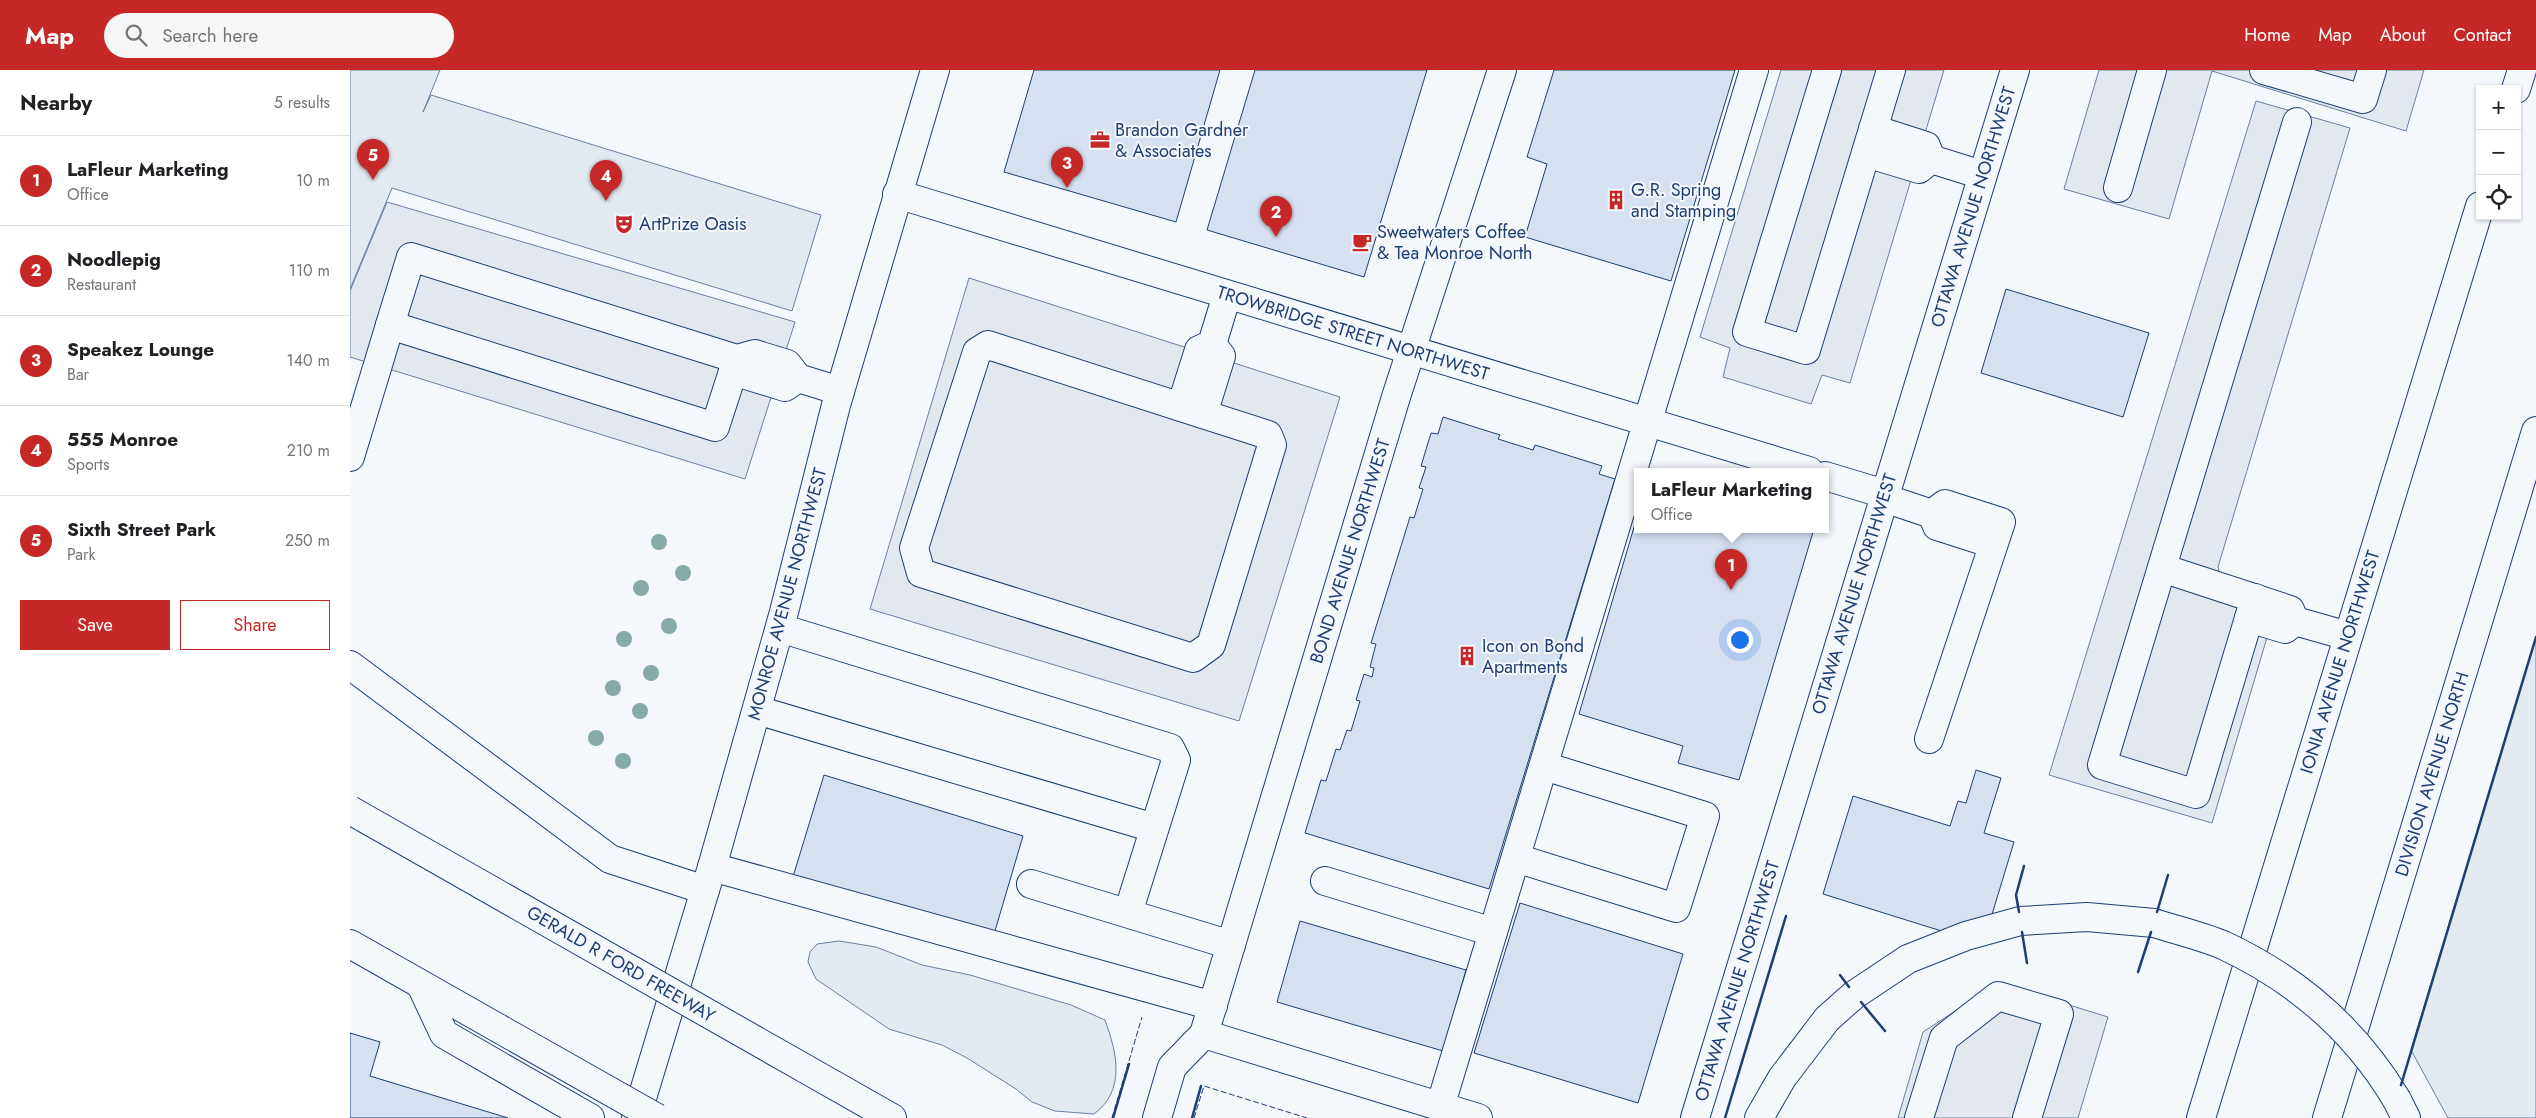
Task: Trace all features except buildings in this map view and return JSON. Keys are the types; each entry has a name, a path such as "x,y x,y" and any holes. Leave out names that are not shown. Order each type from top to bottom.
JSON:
{"main road":[{"name":"MONROE AVENUE NORTHWEST","path":"636,1118 780,628 840,391 935,70"},
{"name":"BOND AVENUE NORTHWEST","path":"1204,1034 1411,350 1502,70"},
{"path":"1634,468 1754,70"},
{"path":"1827,70 1747,332 1806,350 1891,70"},
{"name":"OTTAWA AVENUE NORTHWEST","path":"1695,1118 2015,70"},
{"path":"2118,188 2152,70"},
{"path":"2264,70 2363,99 2372,70"},
{"path":"2517,85 2522,70"},
{"path":"2252,608 2196,794 2102,765 2297,122"},
{"path":"1870,141 1919,169 1931,160 1982,175"},
{"name":"TROWBRIDGE STREET NORTHWEST","path":"897,194 1799,468"},
{"name":"IONIA AVENUE NORTHWEST","path":"2201,1118 2476,219"},
{"path":"350,457 411,257 735,365"},
{"path":"1192,411 1221,356 1212,344 1227,295"},
{"path":"390,325 715,427 735,365 755,354 787,364 798,378 840,391"},
{"path":"988,345 1192,411 1268,435 1272,446 1211,645 1192,658 921,573 914,548 977,352 988,345"},
{"name":"DIVISION AVENUE NORTH","path":"2327,1118 2536,431"},
{"path":"1440,1107 1634,468"},
{"path":"1829,477 1932,514 1937,526 1993,544 1929,739"},
{"path":"2162,568 2252,608 2290,610 2295,621 2348,636"},
{"path":"780,628 1170,748 1176,760 1128,913"},
{"path":"350,665 610,859 708,878 1213,1006"},
{"path":"756,710 1154,828"},
{"path":"1516,858 1676,908 1705,816 1544,766"},
{"name":"GERALD R FORD FREEWAY","path":"350,810 892,1118"},
{"path":"1325,881 1493,932"},
{"path":"1031,884 1231,945"},
{"path":"1759,1118 1803,1048 1827,1019 1854,995 1908,959 1966,936 2020,921 2088,916 2154,923 2222,945 2277,974 2325,1010 2356,1042 2402,1109"},
{"path":"350,944 657,1118"},
{"path":"422,985 444,1034 590,1118"},
{"path":"1919,1118 1944,1038 1998,996 2059,1014 2027,1118"},
{"path":"1157,1118 1172,1068 1204,1034 1478,1118"}],"shaded area":[{"path":"350,70 440,70 423,112 431,95 821,215 792,311 392,188 350,289"},
{"path":"1781,70 1944,70 1850,383 1822,375 1811,404 1723,377 1730,348 1700,337"},
{"path":"2099,70 2424,70 2406,131 2212,71 2169,219 2064,189"},
{"path":"2256,101 2350,128 2218,567 2220,574 2279,597 2212,823 2049,775"},
{"path":"387,202 795,322 745,479 350,357 350,291"},
{"path":"969,278 1340,397 1239,721 870,609"},
{"path":"2536,637 2536,1118 2448,1118 2411,1050"},
{"path":"839,941 876,947 922,965 970,975 1071,1005 1105,1020 1113,1045 1116,1070 1111,1094 1094,1114 1055,1111 1032,1102 1016,1089 967,1058 942,1045 889,1029 816,979 808,962 810,952 817,944"},
{"path":"1998,983 2108,1017 2078,1118 1898,1118 1923,1032"}],"fence":[{"path":"1112,1118 1142,1017"},
{"path":"1194,1118 1204,1086 1307,1118"}],"wall":[{"path":"2401,1085 2536,637"},
{"path":"2019,912 2016,895 2024,866"},
{"path":"2157,912 2168,875"},
{"path":"1725,1118 1786,916"},
{"path":"2022,932 2027,963"},
{"path":"2138,972 2151,932"},
{"path":"1840,975 1849,987"},
{"path":"1861,1002 1885,1031"},
{"path":"1113,1118 1129,1064"},
{"path":"1192,1118 1201,1086"}],"place":[{"name":"Brandon Gardner & Associates","path":"1100,140"},
{"name":"Sixth Street Park","path":"373,180"},
{"name":"Speakez Lounge","path":"1067,188"},
{"name":"G.R. Spring and Stamping","path":"1616,200"},
{"name":"555 Monroe","path":"606,201"},
{"name":"ArtPrize Oasis","path":"624,224"},
{"name":"Noodlepig","path":"1276,237"},
{"name":"Sweetwaters Coffee & Tea Monroe North","path":"1362,242"},
{"name":"LaFleur Marketing","path":"1731,590"},
{"name":"Icon on Bond Apartments","path":"1467,656"}]}
